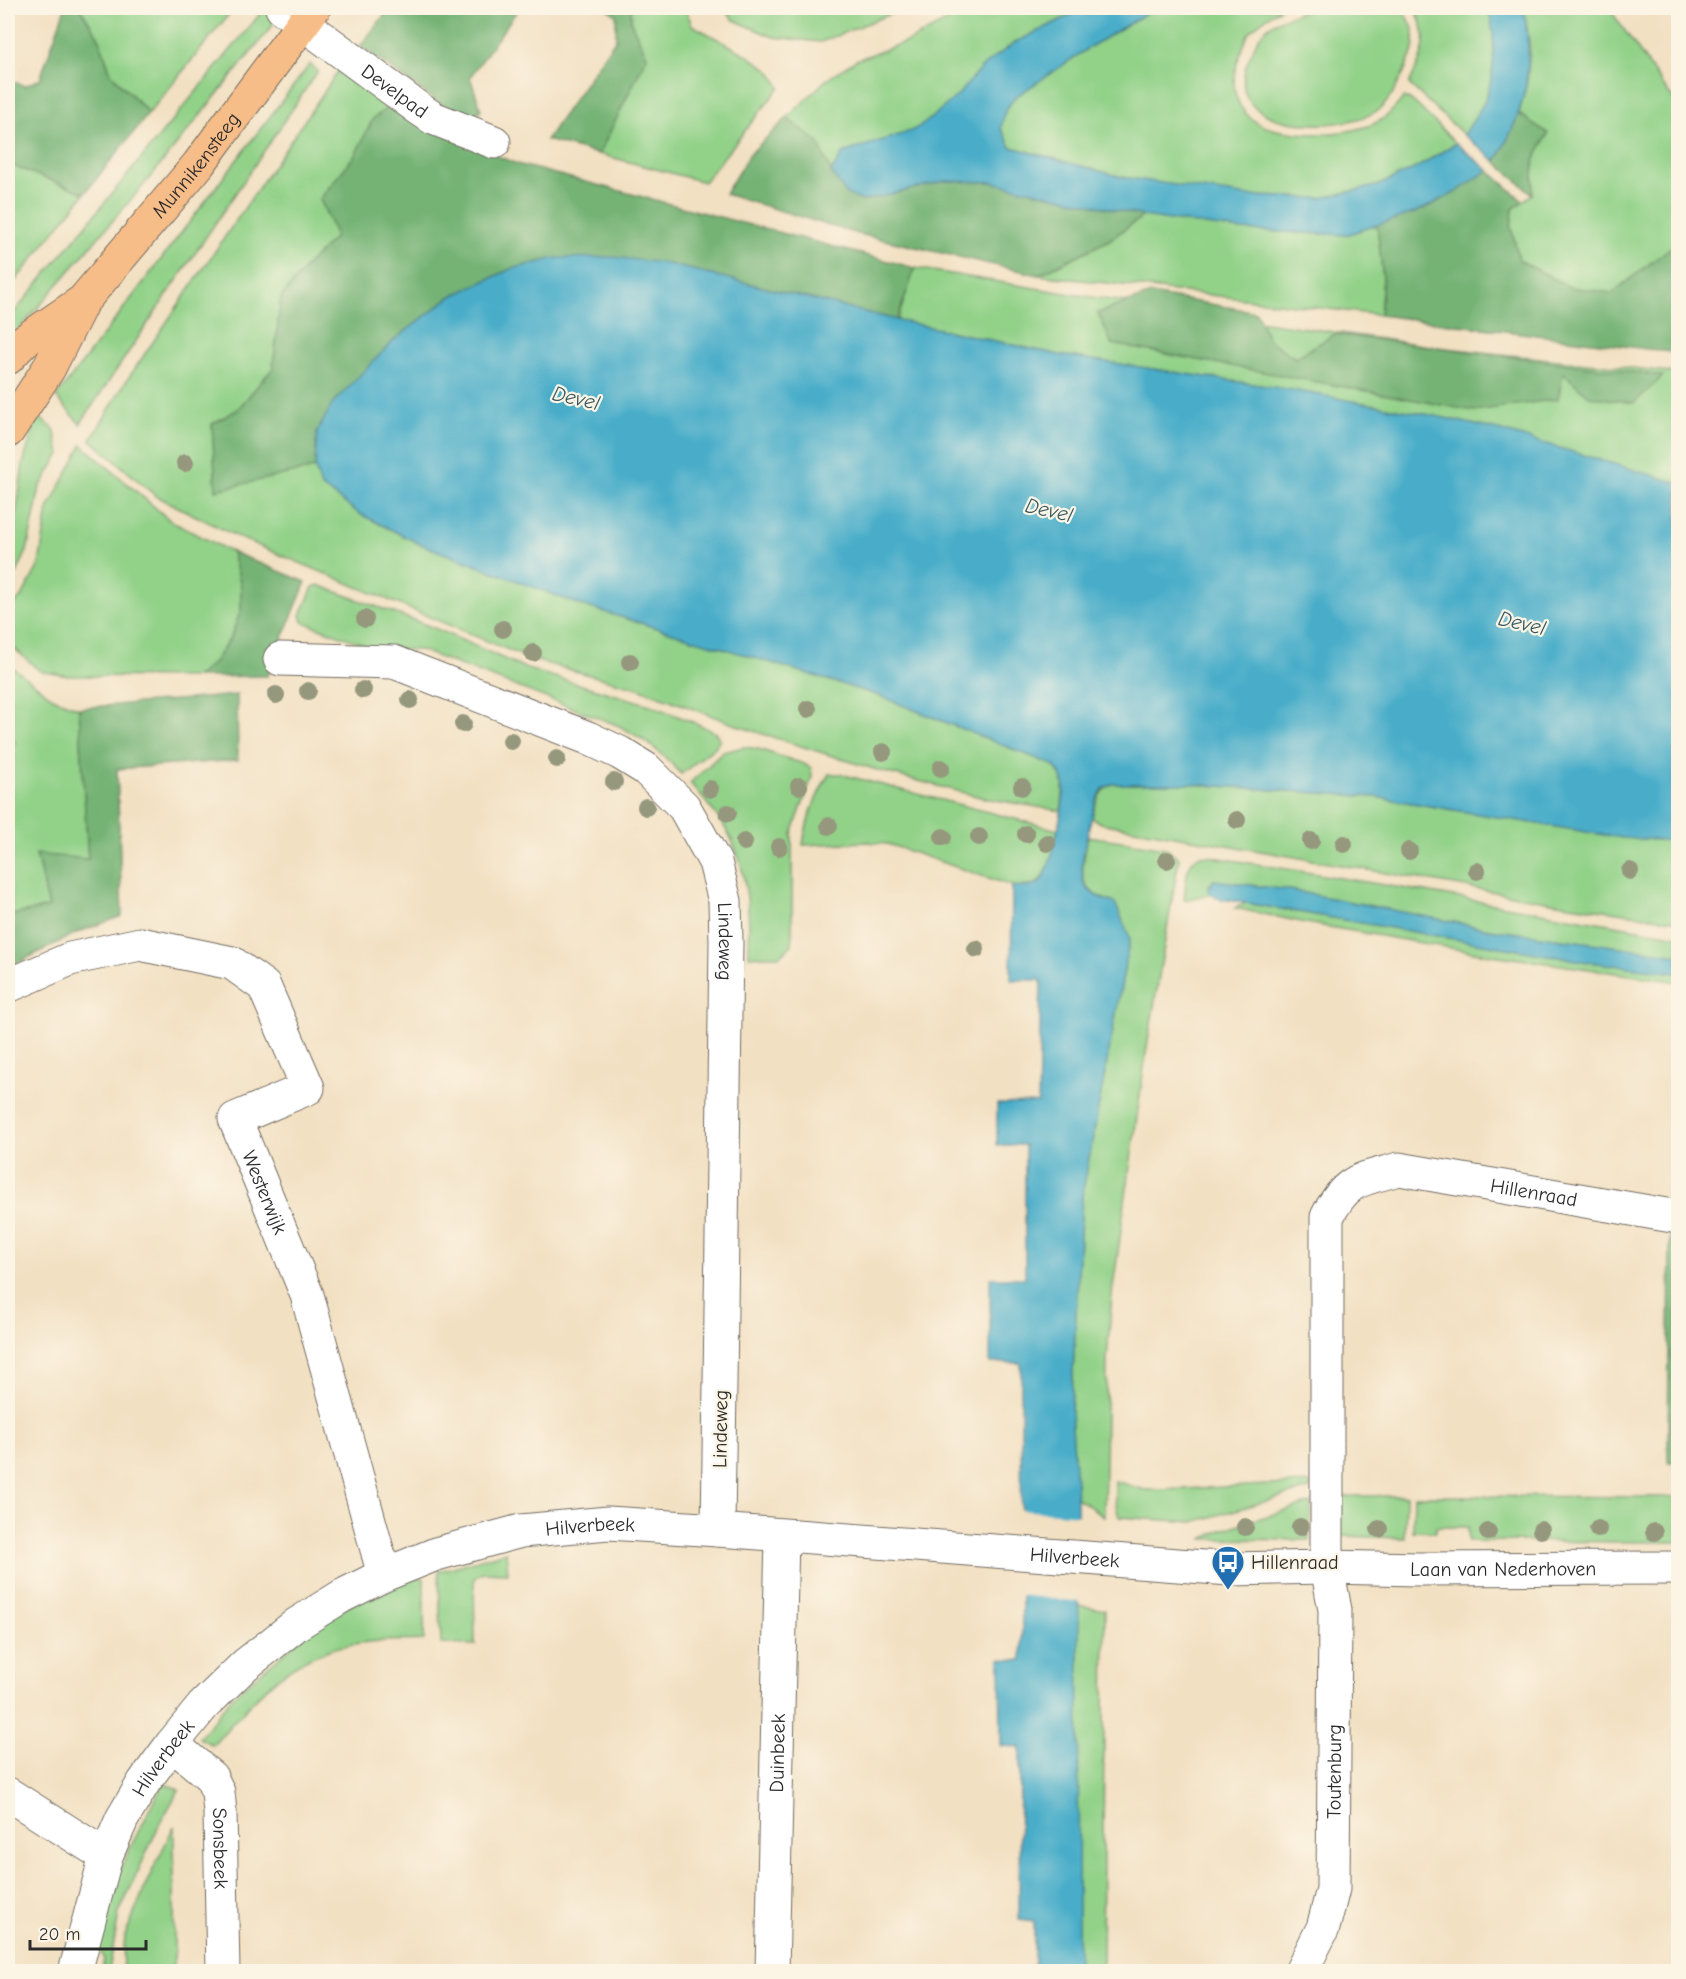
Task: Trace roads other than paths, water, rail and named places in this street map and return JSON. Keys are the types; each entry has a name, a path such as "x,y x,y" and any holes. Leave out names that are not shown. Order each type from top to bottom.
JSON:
{"main road":[{"name":"Munnikensteeg","path":"8,431 50,368 82,302 198,165 300,13"},
{"name":"Munnikensteeg","path":"8,358 24,341 82,302"}],"street":[{"name":"Develpad","path":"300,13 337,47 433,118 494,142"},
{"name":"Lindeweg","path":"280,659 394,662 588,738 620,753 646,769 671,792 697,827 715,862 725,901 726,942 718,1530"},
{"name":"Westerwijk","path":"8,986 70,959 140,944 232,963 264,986 308,1088 235,1119 307,1295 384,1575"},
{"name":"Hillenraad","path":"1327,1566 1327,1217 1337,1198 1354,1182 1399,1169 1678,1217"},
{"name":"Hilverbeek","path":"75,1971 106,1856 122,1819 144,1782 203,1706 245,1665 297,1624 342,1596 384,1575 436,1554 521,1531 608,1523 1230,1569 1327,1566"},
{"name":"Duinbeek","path":"772,1971 782,1536"},
{"name":"Laan van Nederhoven","path":"1327,1566 1418,1569 1678,1568"},
{"name":"Toutenburg","path":"1300,1971 1323,1928 1332,1889 1335,1610 1327,1566"},
{"name":"Sonsbeek","path":"172,1744 211,1777 218,1792 223,1971"},
{"path":"8,1794 106,1856"}],"water":[{"path":"1085,8 1155,8 1090,47 1014,98 1005,111 1001,128 1011,147 1122,177 1248,196 1321,198 1377,186 1418,167 1456,143 1488,170 1456,192 1417,212 1346,235 1241,230 1143,216 992,182 945,181 863,201 846,194 831,172 843,153 911,131 924,124 958,95 983,66 1016,42"},
{"path":"1488,8 1524,8 1528,41 1526,86 1518,116 1495,161 1464,135 1484,103 1492,76 1494,41"},
{"name":"Devel","path":"613,257 664,263 897,320 1060,355 1286,389 1436,416 1502,431 1678,483 1678,841 1623,838 1376,797 1190,784 1112,784 1103,789 1097,798 1083,857 1083,880 1092,893 1115,903 1130,938 1082,1196 1071,1412 1077,1498 1079,1610 1078,1971 1034,1971 1034,1921 1019,1919 1020,1747 1001,1746 1000,1659 1022,1660 1021,1363 990,1363 990,1278 1025,1278 1025,1145 997,1145 997,1104 1038,1103 1041,980 1011,980 1012,886 1036,885 1046,873 1060,819 1064,793 1062,777 1053,765 877,695 578,604 420,544 360,514 321,486 315,468 317,432 333,403 393,341 450,297 511,269 556,258"},
{"path":"1214,880 1295,891 1489,929 1678,955 1678,973 1582,961 1217,898 1208,890"}],"place":[{"name":"Hillenraad","path":"1228,1591"}]}
